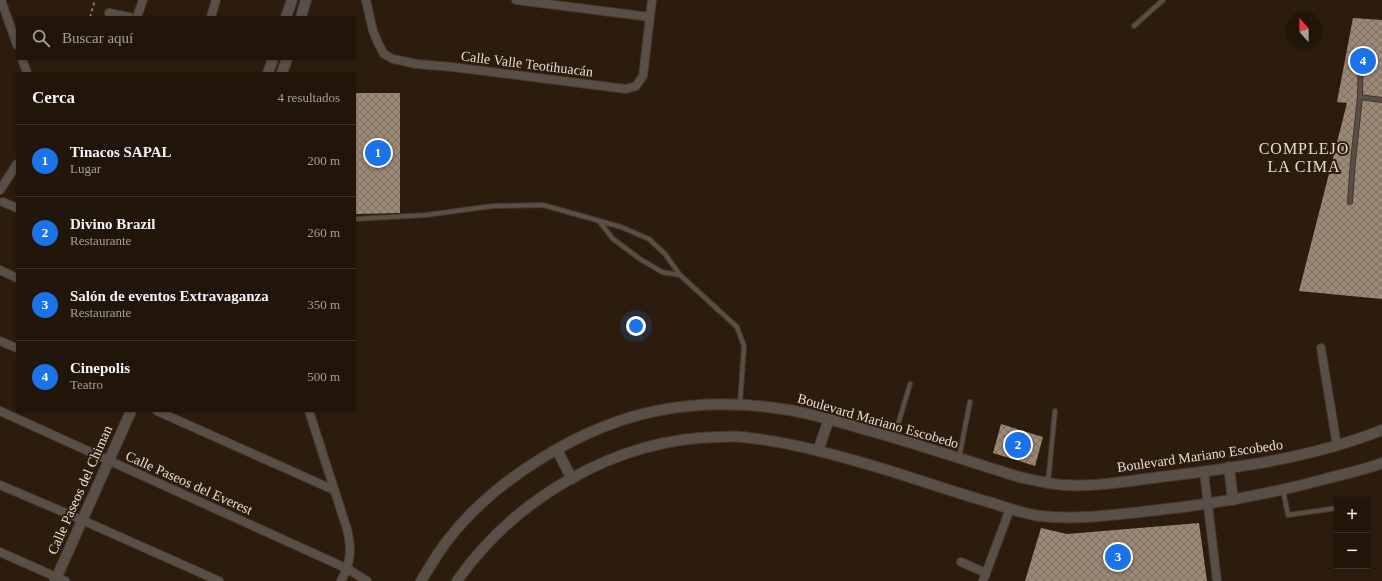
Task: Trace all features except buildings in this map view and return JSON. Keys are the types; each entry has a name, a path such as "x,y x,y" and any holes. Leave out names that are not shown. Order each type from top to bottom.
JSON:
{"street":[{"path":"0,0 16,42"},
{"path":"137,16 143,0"},
{"path":"211,16 216,0"},
{"path":"286,16 292,0"},
{"path":"301,16 306,0"},
{"name":"Calle Valle Teotihuacán","path":"366,0 373,31 379,45 384,54 393,59 417,64 617,89 631,89 636,86 643,76 652,0"},
{"path":"516,0 650,17"},
{"path":"109,13 124,16"},
{"path":"22,60 27,72"},
{"path":"268,72 273,60"},
{"path":"282,72 287,60"},
{"path":"0,190 16,166"},
{"path":"0,194 2,205 16,208"},
{"path":"0,270 16,278"},
{"path":"0,340 16,348"},
{"path":"1321,348 1337,446"},
{"name":"Boulevard Mariano Escobedo","path":"421,581 446,541 468,516 497,489 529,466 587,434 623,420 661,410 700,405 740,404 790,410 829,419 1020,477 1048,484 1065,485 1089,485 1204,472 1291,458 1337,446 1382,430"},
{"name":"Calle Paseos del Everest","path":"0,411 348,569 367,581"},
{"name":"Calle Paseos del Chiman","path":"59,580 82,520 131,412"},
{"path":"159,412 334,490"},
{"path":"309,412 347,529 350,543 348,569 341,581"},
{"path":"818,451 829,419"},
{"path":"458,581 471,561 490,541 519,514 545,495 599,465 633,451 668,442 702,438 740,437 781,442 887,470 1010,509 1037,516 1062,517 1123,514 1208,505 1283,490 1345,474 1382,462"},
{"path":"557,450 572,479"},
{"path":"1229,468 1233,500"},
{"path":"1204,472 1217,581"},
{"path":"0,485 220,581"},
{"path":"961,562 984,577 1010,509"},
{"path":"0,552 59,580"}],"lane":[{"path":"1134,26 1164,0"},
{"path":"1350,202 1360,97 1361,50"},
{"path":"1360,97 1382,100"},
{"path":"356,219 426,215 493,206 543,206 621,227 649,239 665,254 680,275 737,327 744,346 740,404"},
{"path":"598,220 613,239 640,259 662,272 680,275"},
{"path":"894,438 910,384"},
{"path":"958,458 970,402"},
{"path":"1048,484 1055,411"},
{"path":"1283,490 1288,516 1334,508"}],"path":[{"path":"90,16 95,0"}],"place":[{"name":"Cinepolis","path":"1363,61"},
{"name":"Tinacos SAPAL","path":"378,153"},
{"name":"Divino Brazil","path":"1018,445"},
{"name":"Salón de eventos Extravaganza","path":"1118,557"}],"district":[{"name":"COMPLEJO LA CIMA","path":"1304,157"}]}
